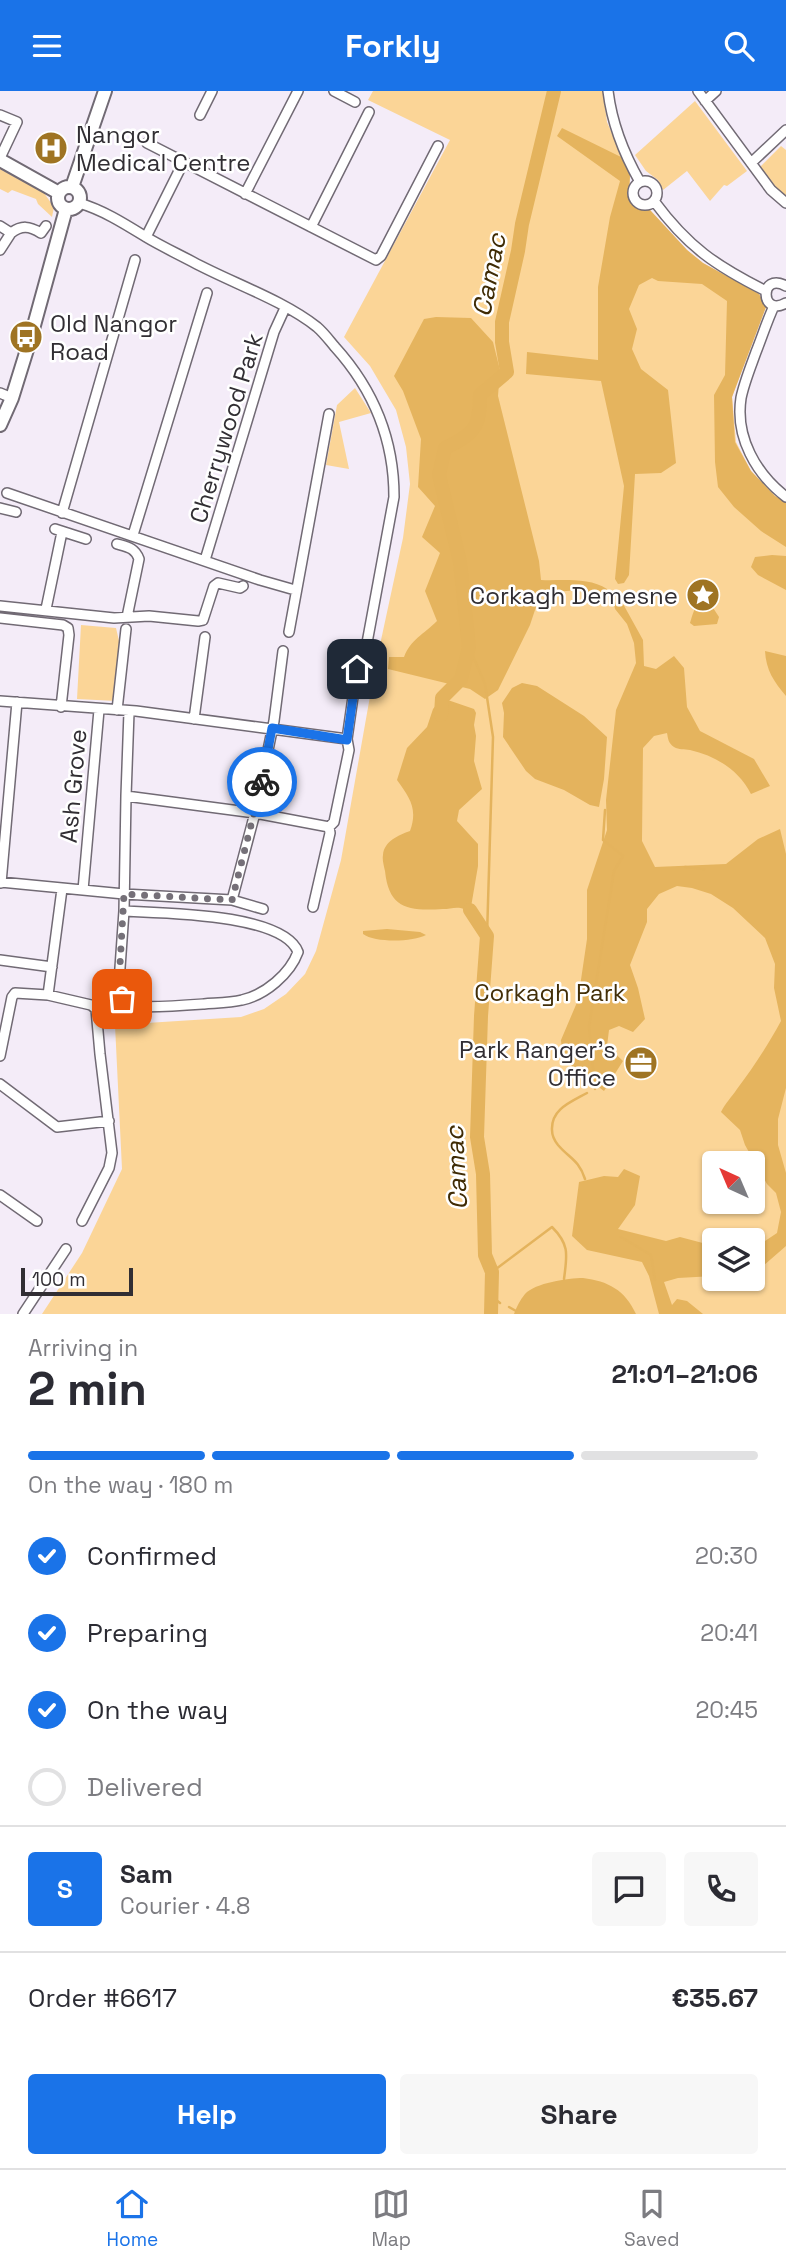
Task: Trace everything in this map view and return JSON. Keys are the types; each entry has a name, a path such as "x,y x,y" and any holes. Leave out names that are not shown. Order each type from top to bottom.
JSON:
{"street":[{"path":"72,187 105,91"},
{"path":"200,115 212,91"},
{"path":"245,194 298,91"},
{"path":"334,91 355,102"},
{"path":"608,91 625,156 640,183"},
{"path":"698,91 771,190 786,203"},
{"path":"705,101 716,91"},
{"path":"311,227 369,112"},
{"path":"0,115 17,122 0,159 59,193"},
{"path":"751,163 786,129"},
{"path":"147,143 376,260 381,256 438,146"},
{"path":"146,237 183,163"},
{"path":"647,181 656,187 657,195 654,201 645,205 635,199 634,188 640,183 647,181"},
{"path":"72,187 79,193 79,203 75,208 66,209 59,204 59,193 64,188 72,187"},
{"path":"654,201 673,227 700,252 728,272 766,291"},
{"path":"79,203 110,216 285,308 316,327 348,361 377,410 391,452 394,473 394,497 364,659"},
{"path":"0,425 6,395 66,209"},
{"path":"0,226 11,233"},
{"path":"0,250 18,227 41,233 46,226"},
{"path":"62,513 135,260"},
{"path":"784,282 771,285 766,291 766,299 774,306 786,303"},
{"path":"132,535 207,293"},
{"path":"774,306 746,384 741,409 746,446 752,458 766,479 786,497"},
{"name":"Cherrywood Park","path":"205,561 274,332 285,308"},
{"path":"289,632 329,414"},
{"name":"Cherrywood Park","path":"7,493 296,590"},
{"path":"0,508 16,512"},
{"path":"46,609 58,531 86,539"},
{"path":"117,544 129,547 136,552 139,559 127,617"},
{"path":"0,606 114,618 149,616 204,620 214,586 218,583 240,588 243,586"},
{"path":"0,618 63,625 68,628 61,707"},
{"path":"117,711 126,629"},
{"path":"194,719 205,637"},
{"path":"232,900 255,813 272,728 283,651"},
{"path":"329,827 334,822 349,751 347,740 357,669 371,671"},
{"path":"0,701 194,719 347,740"},
{"path":"17,702 1,883 232,900 263,909"},
{"name":"Ash Grove","path":"83,890 99,710"},
{"path":"124,911 222,918 264,926 282,935 298,951 291,964 273,984 243,1000 160,1007 127,1006 124,1002 119,982 124,911 129,712"},
{"path":"126,796 255,813 329,827"},
{"path":"313,907 330,833 329,827"},
{"path":"48,995 62,889"},
{"path":"0,960 52,967"},
{"path":"0,1056 15,993 48,995 91,1005 96,1009 112,1147 111,1160 92,1213 82,1221"},
{"path":"96,1009 124,1002"},
{"path":"0,1084 57,1127 109,1121"},
{"path":"1,1197 37,1221"},
{"path":"23,1314 66,1249"},
{"path":"58,1262 68,1268"}],"green space":[{"name":"Corkagh Park","path":"373,91 603,91 607,122 630,175 629,195 642,207 650,210 687,250 703,263 759,294 766,307 732,397 736,442 751,471 775,496 786,502 786,1314 42,1314 82,1253 122,1169 115,1025 241,1017 264,1009 286,994 305,974 316,951 341,860 375,668 403,538 410,484 406,447 396,410 370,366 344,337 450,140 368,100"},
{"path":"695,101 747,171 727,186 724,185 710,201 687,171 663,190 658,180 646,171 635,155"},
{"path":"781,146 786,150 786,196 760,167"},
{"path":"0,169 44,193 54,207 52,217 36,199 12,190 8,193 0,189"},
{"path":"355,388 371,413 339,422 349,469 326,465 337,405"},
{"path":"81,625 116,628 120,645 114,685 117,686 116,701 77,699"}],"shaded area":[{"path":"562,128 621,157 630,175 629,195 642,207 650,210 687,250 703,263 759,294 766,307 732,397 735,442 751,471 775,496 786,502 786,547 761,531 734,507 718,487 714,395 725,375 727,301 702,284 658,281 652,278 639,285 629,309 637,329 632,349 641,369 668,390 676,463 661,473 635,474 629,575 624,583 618,584 615,579 624,486 601,381 526,374 527,352 598,360 598,287 610,217 620,181 557,136"},
{"path":"471,318 493,342 500,370 498,396 539,561 541,580 583,581 607,589 607,594 602,597 570,591 539,598 530,625 498,690 485,699 470,689 388,669 389,657 404,657 414,641 437,621 425,591 440,553 422,537 435,506 418,487 421,439 403,391 394,376 424,319"},
{"path":"786,556 786,590 758,575 751,567 755,557"},
{"path":"706,597 719,617 717,624 694,626 690,623 694,611"},
{"path":"617,601 622,602 643,640 644,666 656,669 674,656 684,668 687,707 700,731 754,759 770,786 751,794 740,778 718,760 674,747 669,742 667,733 654,736 643,748 642,841 655,867 726,864 758,839 780,829 786,854 786,1088 778,1119 778,1145 786,1173 786,1246 765,1264 765,1241 777,1233 781,1212 776,1193 765,1180 765,1151 748,1151 740,1130 721,1112 781,1021 774,988 775,964 765,938 733,908 711,894 677,886 659,894 647,909 647,922 630,965 645,1019 633,1032 619,1026 609,1030 607,1046 623,1061 604,1091 573,1068 562,1053 561,1040 578,1000 587,939 587,890 607,830 606,800 616,710 636,663 634,643 627,624 614,604"},
{"path":"765,651 786,656 786,696 771,675"},
{"path":"522,683 537,686 584,716 607,737 599,807 535,779 526,771 503,737 502,703 512,688"},
{"path":"442,698 474,709 476,713 474,761 482,789 459,810 457,821 478,844 478,866 471,907 480,924 478,926 471,914 461,908 420,909 402,905 391,893 383,863 386,846 410,831 412,823 411,804 397,780 407,748 427,727 433,709"},
{"path":"387,929 426,935 394,940 376,939 363,934 363,931"},
{"path":"624,1169 640,1176 635,1205 618,1229 666,1241 680,1237 702,1243 702,1277 664,1282 672,1305 677,1299 687,1301 703,1314 659,1314 649,1276 642,1262 587,1250 572,1236 579,1182 604,1176 618,1177"},
{"path":"583,1278 615,1288 627,1299 636,1314 514,1314 521,1299 530,1290 552,1282"}],"waterway":[{"name":"Camac","path":"441,715 442,698 461,679 469,647 460,562 439,475 445,448 469,434 477,423 480,395 507,372 502,322 554,91"},
{"name":"Camac","path":"469,647 485,684 493,737 487,936"},
{"path":"595,1089 589,1027 614,871 623,856 603,840 605,810"},
{"path":"685,867 704,869"},
{"name":"Camac","path":"470,910 487,936 477,1137 483,1174 485,1255 492,1272 491,1314"},
{"path":"585,1179 577,1163 555,1141 552,1130 558,1111 587,1093"},
{"name":"Camac","path":"492,1272 552,1227 562,1239 566,1251 564,1279"},
{"path":"621,1237 651,1255 655,1280"},
{"path":"491,1296 500,1303"},
{"path":"509,1307 516,1311"}],"way so far":[{"path":"122,999 119,982 124,894 232,900 262,782"}],"place":[{"name":"Nangor Medical Centre","path":"51,148"},
{"name":"Old Nangor Road","path":"26,337"},
{"name":"Corkagh Demesne","path":"703,595"},
{"name":"Park Ranger's Office","path":"641,1063"}],"route":[{"path":"262,782 272,728 347,740 357,669"}]}
